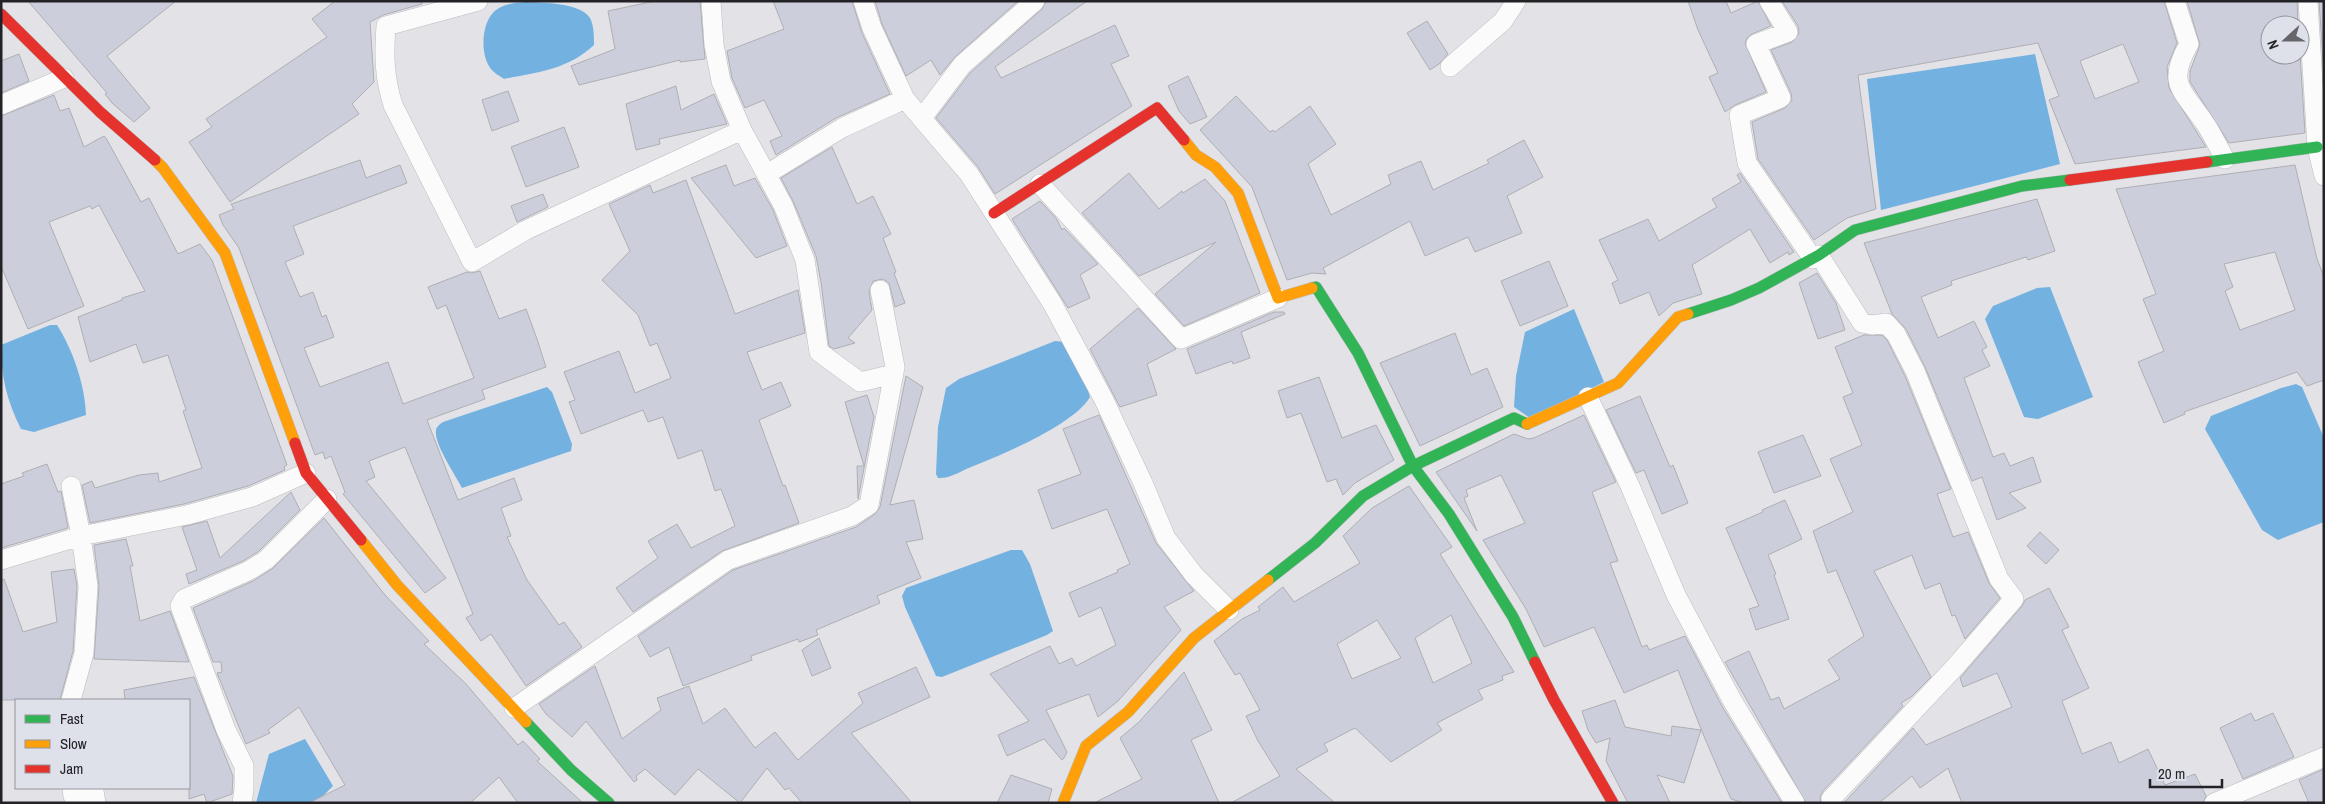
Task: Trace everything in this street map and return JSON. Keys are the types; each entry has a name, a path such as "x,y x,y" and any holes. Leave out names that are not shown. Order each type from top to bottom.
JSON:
{"street":[{"path":"478,1 386,26 385,52 386,83 393,105 472,262 526,230 742,130"},
{"path":"710,1 714,45 721,81 742,130 783,205 805,260 819,352 860,382 894,374"},
{"path":"863,1 872,28 905,99 968,174 1052,303 1104,400 1143,483 1166,538 1194,575 1229,610"},
{"path":"922,118 962,65 1035,1"},
{"path":"1450,67 1504,21 1516,1"},
{"path":"1770,1 1788,32 1756,44 1781,98 1739,115 1748,163 1862,323 1872,325 1886,323 1896,334 1915,371 1999,579 2014,599 1955,667 1831,798 1834,803"},
{"path":"2175,1 2189,44 2178,62 2177,83 2205,123 2225,159"},
{"path":"2308,1 2317,147 2324,176"},
{"path":"1,14 64,78 163,168 225,253 306,474 397,585 571,770 608,803"},
{"path":"1,105 64,78"},
{"path":"767,174 842,128 905,99"},
{"path":"994,213 1157,108 1196,155 1215,166 1238,193 1278,298"},
{"path":"1063,803 1070,779 1086,746 1128,712 1194,638 1315,543 1363,496 1413,466 1514,418 1528,424 1618,383 1678,317 1731,300 1816,257 1855,230 2022,186 2317,147"},
{"path":"1040,184 1181,339 1278,298 1316,287 1358,353 1413,466 1449,514 1513,617 1554,700 1613,803"},
{"path":"514,708 728,560 852,516 869,505 895,367 880,290"},
{"path":"1588,397 1630,486 1676,594 1733,702 1795,803"},
{"path":"1,560 81,536 206,510 252,497 306,474"},
{"path":"71,486 88,586 84,652 71,699"},
{"path":"242,803 244,766 226,730 180,606 184,599 248,571 266,560 327,499"},
{"path":"2214,803 2324,756"},
{"path":"72,789 73,796 94,791 96,803"}],"water":[{"path":"526,2 560,4 570,6 585,13 590,18 592,24 594,45 563,65 540,72 504,79 492,70 487,63 484,46 485,28 488,19 502,6"},
{"path":"2035,54 2060,164 1881,210 1867,79"},
{"path":"2050,287 2093,397 2038,419 2024,417 1985,319 1993,306 2037,288"},
{"path":"1574,309 1604,382 1530,418 1514,407 1516,376 1525,332"},
{"path":"50,325 57,325 73,357 81,380 86,415 34,432 21,429 12,409 2,368 1,345"},
{"path":"1055,341 1065,342 1087,386 1090,397 1082,407 1069,418 1036,438 955,474 938,478 936,474 938,427 946,388 959,379"},
{"path":"2296,384 2302,387 2324,438 2324,522 2278,540 2262,530 2205,429 2211,416 2281,388"},
{"path":"547,387 552,392 572,444 571,451 462,488 438,444 436,431 438,426 443,422"},
{"path":"1011,550 1022,550 1030,564 1053,631 942,677 936,676 905,607 902,596 906,588"},
{"path":"305,739 333,786 316,803 256,803 269,754"}],"building":[{"path":"28,1 176,1 107,56 150,108 134,122 112,103 105,94 107,93"},
{"path":"335,1 422,1 422,4 383,15 370,22 374,82 352,104 359,114 230,202 189,142 212,127 206,119 327,37 312,19"},
{"path":"655,1 700,1 705,59 680,62 680,60 579,85 571,66 615,49 608,11"},
{"path":"773,1 852,1 862,33 890,94 836,118 776,155 770,141 782,136 764,100 745,108 732,78 727,51 784,29"},
{"path":"875,1 1018,1 955,57 940,75 931,60 906,76 882,24"},
{"path":"1046,1 1087,1 995,67 1001,78 1115,25 1129,56 1111,64 1132,106 995,194 978,167 936,118 970,73 1042,9"},
{"path":"1688,1 1726,1 1731,13 1758,1 1771,26 1752,34 1745,43 1766,92 1735,105 1725,112 1709,77 1718,73 1698,30"},
{"path":"1782,1 2164,1 2177,43 2167,67 2169,88 2206,147 2075,164 2049,100 2059,96 2038,43 1858,75 1876,209 1847,218 1814,240 1758,159 1752,122 1785,108 1792,100 1791,93 1771,50 1792,42 1799,33 1798,26","holes":["2123,44 2139,82 2095,99 2080,61"]},
{"path":"2187,1 2297,1 2298,15 2260,15 2260,65 2301,65 2305,133 2229,143 2190,82 2190,71 2200,45"},
{"path":"2319,1 2324,1 2324,74"},
{"path":"1427,21 1448,54 1430,70 1407,33"},
{"path":"19,54 29,81 1,93 1,61"},
{"path":"1188,76 1207,117 1190,124 1179,111 1168,86"},
{"path":"676,86 681,110 714,94 727,124 659,139 660,144 636,150 626,104"},
{"path":"508,91 519,121 492,131 482,100"},
{"path":"54,95 60,111 69,108 84,147 104,136 106,138 141,202 149,198 178,254 200,244 212,260 287,465 284,467 285,470 248,486 184,504 90,523 82,485 92,481 95,488 139,475 158,473 159,482 202,468 183,411 186,410 168,355 143,363 136,344 90,362 78,317 122,300 122,298 145,291 99,205 92,209 90,206 49,222 84,306 28,329 1,266 1,116"},
{"path":"1236,96 1270,132 1273,130 1275,132 1310,106 1336,144 1308,164 1331,215 1391,184 1388,175 1421,161 1433,190 1489,163 1487,160 1524,140 1543,177 1507,196 1522,233 1475,252 1468,237 1425,256 1410,221 1323,268 1326,274 1312,273 1287,280 1252,187 1200,130"},
{"path":"564,127 579,167 526,187 511,147"},
{"path":"832,147 857,204 873,196 891,234 883,238 905,303 895,307 889,283 883,279 873,281 869,292 872,310 848,338 855,343 834,349 829,346 816,256 793,201 781,178"},
{"path":"360,160 366,178 400,165 407,183 293,226 304,254 285,262 300,297 313,292 322,317 326,315 334,337 304,348 320,387 388,362 403,404 474,378 446,305 437,309 428,287 467,272 480,271 499,319 526,309 546,367 482,390 485,399 427,420 458,500 514,478 522,500 501,508 511,536 507,537 527,580 559,625 564,622 582,647 526,686 491,634 481,641 466,618 473,614 405,447 369,461 375,477 366,481 446,578 425,593 343,494 345,492 331,456 325,459 323,452 315,455 239,248 223,225 219,215 234,209 231,204"},
{"path":"726,165 734,186 755,178 773,210 787,246 756,258 691,178"},
{"path":"2295,165 2317,259 2324,277 2324,380 2307,386 2297,372 2184,412 2185,414 2164,423 2138,362 2164,351 2143,299 2156,294 2116,189","holes":["2275,252 2295,310 2240,330 2225,291 2233,287 2224,264"]},
{"path":"1129,173 1159,209 1182,191 1183,193 1205,179 1225,201 1260,293 1184,326 1155,294 1216,242 1139,276 1082,213"},
{"path":"1740,173 1794,252 1789,255 1788,252 1770,263 1750,229 1692,265 1702,294 1673,303 1659,316 1649,292 1620,304 1612,283 1618,280 1599,240 1648,219 1659,241 1717,207 1712,199 1741,182 1737,175"},
{"path":"686,180 735,314 798,290 805,333 747,352 762,390 781,382 791,406 759,420 783,486 785,485 799,523 722,551 633,612 616,588 658,558 648,541 677,524 691,548 735,526 721,489 715,491 702,450 678,459 663,417 648,422 643,410 581,434 569,402 575,400 564,372 619,351 635,393 671,378 657,343 650,346 638,315 602,280 630,251 609,204 650,185 653,193"},
{"path":"543,194 548,207 517,222 511,206"},
{"path":"2037,199 2055,251 2028,260 2026,257 1951,281 1952,285 1921,297 1938,338 1974,321 1987,347 1982,350 1990,366 1964,378 1993,457 2004,453 2010,466 2033,457 2041,482 2009,493 2026,508 1997,520 1982,477 1972,481 1925,367 1906,329 1892,314 1864,243"},
{"path":"1040,201 1056,218 1062,230 1064,228 1098,264 1080,275 1090,298 1068,308 1012,219"},
{"path":"1549,261 1568,306 1520,326 1501,281"},
{"path":"1817,273 1836,303 1845,330 1818,339 1799,283"},
{"path":"1138,308 1176,349 1147,364 1157,395 1120,407 1090,349"},
{"path":"1274,312 1284,312 1285,314 1241,332 1250,358 1233,364 1232,361 1196,374 1187,349"},
{"path":"1455,333 1471,375 1487,368 1503,407 1420,446 1380,363"},
{"path":"1864,335 1882,335 1887,340 1905,376 1951,489 1937,494 1953,537 1968,532 1989,583 2000,598 1965,639 1955,615 1952,616 1940,583 1925,589 1912,555 1874,571 1931,677 1911,697 1901,703 1903,706 1823,791 1820,797 1821,803 1806,803 1725,662 1749,651 1771,700 1779,697 1784,709 1840,679 1828,660 1864,636 1836,570 1828,573 1813,531 1853,512 1830,459 1862,445 1843,397 1853,393 1835,347"},
{"path":"906,376 923,387 890,505 914,500 923,539 906,542 921,578 877,596 880,603 816,630 818,635 799,642 798,639 751,656 752,660 683,686 669,647 650,657 638,636 733,570 856,527 875,514 880,507"},
{"path":"1319,377 1342,438 1376,425 1394,460 1355,483 1343,495 1336,479 1327,482 1301,413 1287,418 1278,391"},
{"path":"867,395 874,417 858,499 857,466 864,466 845,402"},
{"path":"1640,396 1670,467 1673,465 1688,503 1662,514 1644,470 1636,473 1606,410"},
{"path":"1099,415 1156,543 1194,591 1164,607 1181,630 1118,701 1098,717 1089,694 1046,710 1067,752 1062,760 1044,739 1007,756 998,735 1029,721 990,674 1050,646 1059,664 1072,658 1076,666 1116,645 1101,607 1079,617 1069,593 1118,572 1117,570 1130,564 1107,509 1052,529 1038,490 1081,474 1063,429"},
{"path":"1584,415 1616,482 1592,492 1618,561 1610,563 1642,647 1647,645 1649,650 1685,636 1723,708 1782,803 1744,803 1731,799 1678,670 1624,693 1594,627 1544,647 1526,609 1483,540 1525,523 1501,475 1466,490 1468,496 1464,498 1477,531 1436,472 1514,434 1528,439 1534,438"},
{"path":"1803,435 1821,476 1774,493 1758,452"},
{"path":"47,464 58,492 61,491 68,528 1,548 1,484 24,476 22,473"},
{"path":"1409,486 1452,547 1440,554 1514,672 1502,676 1503,680 1478,690 1483,699 1437,723 1442,730 1391,762 1355,728 1324,744 1328,751 1296,769 1335,803 1231,803 1280,776 1258,741 1246,716 1260,710 1240,673 1235,675 1214,641 1242,619 1260,610 1258,607 1283,587 1294,602 1360,563 1343,536 1372,508","holes":["1451,615 1472,663 1433,683 1415,638","1377,620 1401,658 1352,679 1337,644"]},
{"path":"291,492 300,510 259,551 243,561 189,584 186,574 197,570 182,527 207,521 220,558"},
{"path":"1785,500 1802,539 1768,555 1776,574 1774,575 1789,619 1756,630 1749,609 1759,606 1726,528"},
{"path":"324,518 385,595 429,641 424,644 466,684 518,745 523,741 540,759 537,761 583,803 518,803 499,777 470,803 309,803 345,785 299,707 268,730 270,733 246,744 217,673 222,672 221,662 213,662 193,608 253,581 272,569"},
{"path":"2040,532 2059,550 2046,564 2027,546"},
{"path":"126,539 133,566 130,566 140,621 170,611 189,662 94,659 99,586 94,545"},
{"path":"74,569 77,586 73,651 60,699 1,700 1,580 4,579 23,632 57,622 51,572"},
{"path":"2049,588 2069,627 2062,630 2089,688 2062,701 2082,754 2111,742 2119,763 2148,749 2165,785 2195,774 2206,796 2203,803 1962,803 1948,768 1920,788 1912,776 1879,803 1844,803 1913,728 1926,745 2012,707 1997,673 1963,687 1960,678 2022,606 2025,600"},
{"path":"819,638 831,668 812,676 802,650"},
{"path":"595,666 622,739 661,710 657,698 689,686 703,724 725,708 755,748 775,732 798,760 863,703 858,693 916,667 930,697 851,733 912,803 802,803 789,788 785,790 767,768 740,803 698,769 675,795 645,769 636,776 637,780 634,782 586,721 572,737 546,714 539,704"},
{"path":"1184,672 1212,730 1191,740 1219,803 1094,803 1142,779 1120,738 1139,722"},
{"path":"194,677 233,776 232,794 207,803 204,794 189,799 190,699 125,699 124,690"},
{"path":"1615,700 1625,727 1671,736 1672,726 1701,730 1684,783 1657,775 1670,803 1628,803 1606,761 1610,738 1596,743 1588,730 1582,711"},
{"path":"2251,713 2255,721 2273,713 2294,757 2243,779 2220,728"},
{"path":"2324,769 2324,803 2309,803 2299,780"},
{"path":"1011,775 1052,789 1048,803 997,803"}],"traffic: fast":[{"path":"2207,162 2317,147"},
{"path":"1688,314 1731,300 1759,288 1819,255 1855,230 2022,186 2070,180"},
{"path":"1312,288 1316,287 1358,353 1413,466 1449,514 1513,617 1535,662"},
{"path":"1268,580 1315,543 1363,496 1413,466 1514,418 1527,424"},
{"path":"526,722 571,770 609,803"}],"traffic: slow":[{"path":"1184,140 1196,155 1215,167 1238,193 1278,298 1312,288"},
{"path":"155,160 163,168 225,253 295,443"},
{"path":"1527,424 1618,383 1678,317 1688,314"},
{"path":"361,540 397,585 526,722"},
{"path":"1063,803 1086,746 1128,712 1194,638 1268,580"}],"traffic: jam":[{"path":"1,14 100,112 155,160"},
{"path":"994,213 1157,108 1184,140"},
{"path":"2070,180 2207,162"},
{"path":"295,443 306,473 361,540"},
{"path":"1535,662 1554,700 1613,803"}]}
